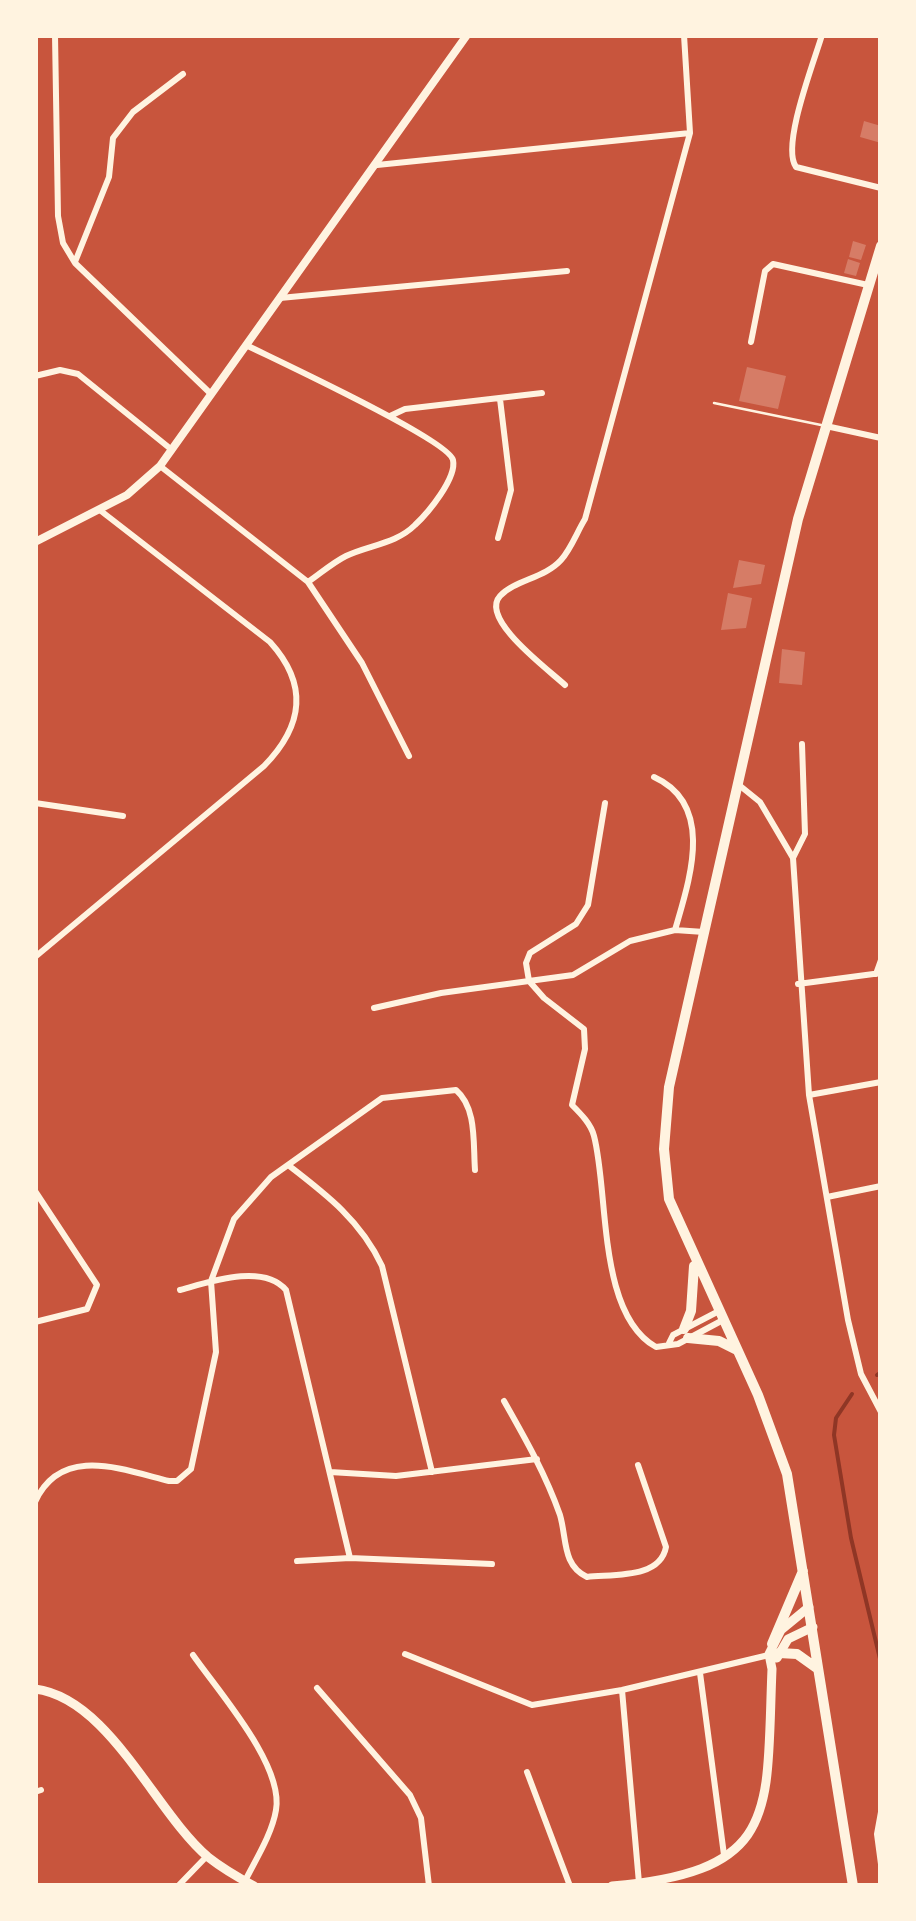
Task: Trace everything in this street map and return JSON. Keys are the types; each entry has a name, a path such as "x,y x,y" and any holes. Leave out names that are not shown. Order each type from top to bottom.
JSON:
{"main road":[{"path":"853,1886 804,1570 782,1456 669,1199 664,1122 782,581 881,246"},
{"path":"694,1260 686,1334 719,1341 738,1351"},
{"path":"612,1886 700,1873 724,1858 760,1818 767,1792 773,1650 804,1570"},
{"path":"773,1650 781,1630 809,1607"},
{"path":"773,1650 813,1627"},
{"path":"773,1650 796,1654 820,1670"},
{"path":"35,1689 66,1697 90,1716 207,1856 250,1884"}],"street":[{"path":"55,35 58,216 63,243 75,263 211,394"},
{"path":"35,542 101,511 160,466 466,35"},
{"path":"565,685 511,635 495,616 495,607 500,596 562,559 584,519 690,133 684,35"},
{"path":"822,35 791,142 792,162 796,167 881,188"},
{"path":"75,263 109,177 113,138 133,112 183,74"},
{"path":"377,164 690,133"},
{"path":"751,342 765,271 773,264 868,285"},
{"path":"280,298 567,271"},
{"path":"246,345 390,416 451,454 453,473 417,524 399,538 346,556 308,582"},
{"path":"35,376 60,370 78,374 172,450"},
{"path":"390,416 405,409 542,394"},
{"path":"498,538 511,490 500,399"},
{"path":"825,426 881,438"},
{"path":"160,466 308,582 362,662 409,756"},
{"path":"35,958 284,745 299,702 297,684 282,656 246,622 101,511"},
{"path":"793,858 805,834 802,744"},
{"path":"654,777 674,793 694,836 695,858 675,930"},
{"path":"740,785 760,802 793,858 798,984 809,1095 860,1374 881,1412"},
{"path":"35,803 123,816"},
{"path":"605,803 588,905 576,924 530,954 526,963 529,981 584,1029 585,1048 572,1105 594,1133 611,1267 626,1306 649,1343 668,1344 721,1315"},
{"path":"374,1008 573,975 630,940 675,930 704,932"},
{"path":"798,984 866,974 880,968"},
{"path":"809,1095 880,1082"},
{"path":"35,1502 52,1475 75,1466 111,1467 169,1481 186,1476 196,1455 216,1352 211,1282 234,1219 253,1192 288,1165 382,1098 456,1090 467,1100 470,1111 475,1170"},
{"path":"288,1165 363,1230 382,1266 432,1472"},
{"path":"827,1197 881,1186"},
{"path":"35,1191 97,1286 87,1309 35,1322"},
{"path":"180,1290 251,1276 273,1280 286,1290 350,1558"},
{"path":"504,1401 537,1459 560,1518 570,1563 587,1577 654,1569 664,1560 666,1547 638,1465"},
{"path":"330,1472 396,1476 537,1459"},
{"path":"297,1561 350,1558 492,1564"},
{"path":"405,1654 532,1705 700,1673 773,1650"},
{"path":"192,1655 260,1752 277,1792 272,1824 250,1884"},
{"path":"700,1673 724,1858"},
{"path":"317,1688 410,1794 421,1818 429,1886"},
{"path":"622,1690 639,1884"},
{"path":"527,1772 570,1886"},
{"path":"881,1812 877,1834 881,1864"},
{"path":"178,1886 207,1856"}],"lane":[{"path":"714,403 825,426"}],"building":[{"path":"864,121 881,126 881,143 860,137"},
{"path":"853,241 866,245 861,260 849,257"},
{"path":"848,259 860,263 856,276 844,273"},
{"path":"747,367 786,376 778,409 739,401"},
{"path":"739,560 765,565 761,584 733,588"},
{"path":"728,593 752,598 746,628 721,630"},
{"path":"782,649 805,652 802,685 779,683"}],"waterway":[{"path":"877,1375 881,1372"},
{"path":"852,1394 836,1418 834,1435 851,1538 881,1663"}]}
